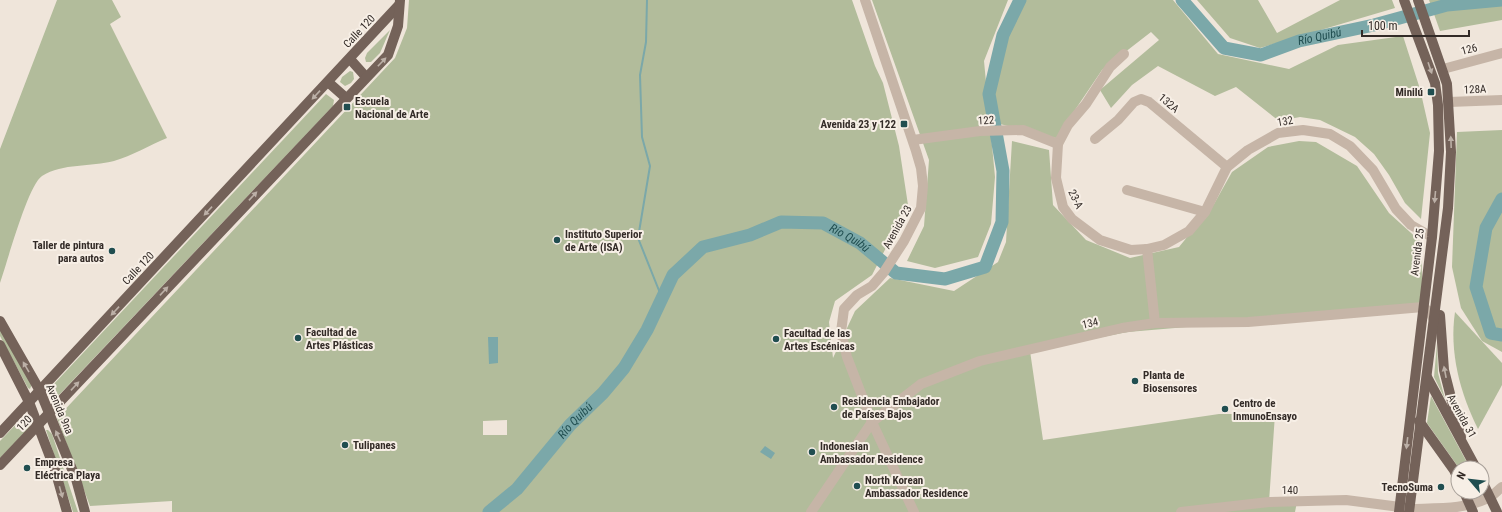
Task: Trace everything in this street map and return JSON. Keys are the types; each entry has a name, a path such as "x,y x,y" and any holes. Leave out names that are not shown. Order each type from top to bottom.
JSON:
{"main road":[{"name":"Avenida 25","path":"1404,0 1435,83 1438,105 1439,151 1432,237 1412,404 1404,510"},
{"path":"1404,510 1427,377 1448,208 1451,152 1447,84 1418,0"},
{"name":"Calle 120","path":"29,402 40,392 400,3"},
{"name":"Calle 120","path":"49,414 388,55 398,26 400,3"},
{"path":"350,58 366,77"},
{"path":"328,82 346,98"},
{"path":"1440,265 1440,321 1444,370 1461,437"},
{"name":"Avenida 9na","path":"0,321 40,392 76,479 85,512"},
{"path":"0,345 29,402 55,470 67,512"},
{"name":"Avenida 31","path":"1427,377 1461,437 1472,460"},
{"name":"120","path":"0,433 29,402"},
{"path":"1412,404 1420,424 1450,465"},
{"name":"120","path":"0,465 49,414"},
{"path":"1490,497 1497,512"}],"street":[{"name":"Avenida 23","path":"865,0 913,140 921,168 923,186 921,208 893,258 872,286 857,295 844,309 840,332 847,357 872,422 914,512"},
{"name":"126","path":"1443,69 1502,53"},
{"name":"23-A","path":"1124,54 1110,67 1086,104 1068,125 1058,144 1056,178 1063,207 1072,219 1100,240 1131,250 1148,249"},
{"name":"132A","path":"1095,139 1118,120 1134,102 1141,100 1149,102 1227,167"},
{"name":"128A","path":"1449,102 1502,100"},
{"name":"122","path":"913,140 980,131 1023,130 1058,144"},
{"name":"132","path":"1148,249 1164,245 1189,232 1205,212 1227,167 1248,150 1278,133 1303,130 1330,134 1350,146 1373,170 1396,209 1411,225 1432,237"},
{"path":"1127,190 1205,212"},
{"path":"1148,249 1155,323"},
{"path":"1423,307 1430,312 1434,320"},
{"name":"134","path":"811,512 872,422 921,384 980,361 1122,328 1155,323 1248,322 1423,307"},
{"name":"140","path":"1490,497 1502,487"},
{"name":"140","path":"1181,512 1269,502 1346,500 1404,510 1471,508 1485,500"}],"green space":[{"path":"57,0 112,0 121,17 110,24 167,138 121,159 105,163 68,167 42,176 36,182 24,209 0,283 0,149"},
{"name":"Instituto Superior de Arte (ISA)","path":"409,0 852,0 875,66 883,83 899,146 908,205 872,275 835,301 829,322 833,358 855,311 890,278 954,291 998,262 1006,242 1012,141 1049,150 1053,205 1086,240 1130,258 1179,247 1214,204 1232,172 1268,147 1299,141 1316,142 1357,166 1389,213 1421,242 1423,307 1128,332 1030,351 1043,440 1219,414 1275,414 1269,502 1297,502 1295,512 172,512 172,501 90,506 57,418 395,58 407,28","holes":["507,420 507,435 483,435 483,421"]},
{"path":"872,0 1008,0 984,61 995,177 991,224 978,257 935,268 907,261 924,226 929,160"},
{"path":"1020,0 1173,0 1218,54 1289,69 1338,45 1403,36 1420,89 1430,133 1421,219 1405,203 1389,175 1374,154 1355,137 1320,120 1300,117 1279,121 1236,87 1215,96 1158,66 1132,85 1111,108 1100,90 1159,40 1151,32 1102,70 1056,138 1000,124 989,94 1003,35"},
{"path":"1197,0 1258,0 1277,33 1340,0 1392,0 1395,8 1260,48 1230,38"},
{"path":"1429,0 1502,0 1502,20 1440,31"},
{"path":"390,30 380,53 371,62 366,62 365,58 367,53"},
{"path":"350,71 353,72 354,79 351,83 345,86 340,82 342,77"},
{"path":"326,94 334,100 333,106 58,396 54,398 50,392 53,385"},
{"path":"1502,130 1502,352 1482,341 1461,308 1452,267 1457,132"},
{"path":"1455,312 1502,363 1502,385 1478,429 1461,387 1455,357"},
{"path":"0,322 32,384 30,389 28,388 0,336"},
{"path":"1437,343 1438,373 1445,399 1434,377"},
{"path":"1431,396 1466,460 1453,460 1427,423"},
{"path":"22,418 27,418 30,427 0,458 0,441"},
{"path":"46,430 52,434 78,512 73,512"}],"water":[{"path":"488,337 498,337 498,363 489,364"},
{"path":"765,446 775,453 771,459 760,452"}],"waterway":[{"path":"647,0 646,42 640,75 642,137 650,166 638,238 662,298"},
{"name":"Río Quibú","path":"489,512 517,489 570,425 603,393 624,368 647,330 673,275 703,247 750,235 781,222 823,223 860,243 896,273 945,279 985,267 1002,222 1003,171 989,94 1003,35 1020,0"},
{"name":"Río Quibú","path":"1182,0 1224,48 1261,55 1299,41 1374,25 1447,5 1502,0"},
{"name":"Río Quibú","path":"1502,199 1486,228 1476,287 1491,333 1502,335"}],"place":[{"name":"Minilú","path":"1431,92"},
{"name":"Escuela Nacional de Arte","path":"347,107"},
{"name":"Avenida 23 y 122","path":"904,124"},
{"name":"Instituto Superior de Arte (ISA)","path":"557,240"},
{"name":"Taller de pintura para autos","path":"112,251"},
{"name":"Facultad de Artes Plásticas","path":"298,338"},
{"name":"Facultad de las Artes Escénicas","path":"776,339"},
{"name":"Planta de Biosensores","path":"1135,381"},
{"name":"Residencia Embajador de Países Bajos","path":"834,407"},
{"name":"Centro de InmunoEnsayo","path":"1225,409"},
{"name":"Tulipanes","path":"345,445"},
{"name":"Indonesian Ambassador Residence","path":"812,452"},
{"name":"Empresa Eléctrica Playa","path":"27,468"},
{"name":"North Korean Ambassador Residence","path":"857,486"},
{"name":"TecnoSuma","path":"1441,487"}]}
